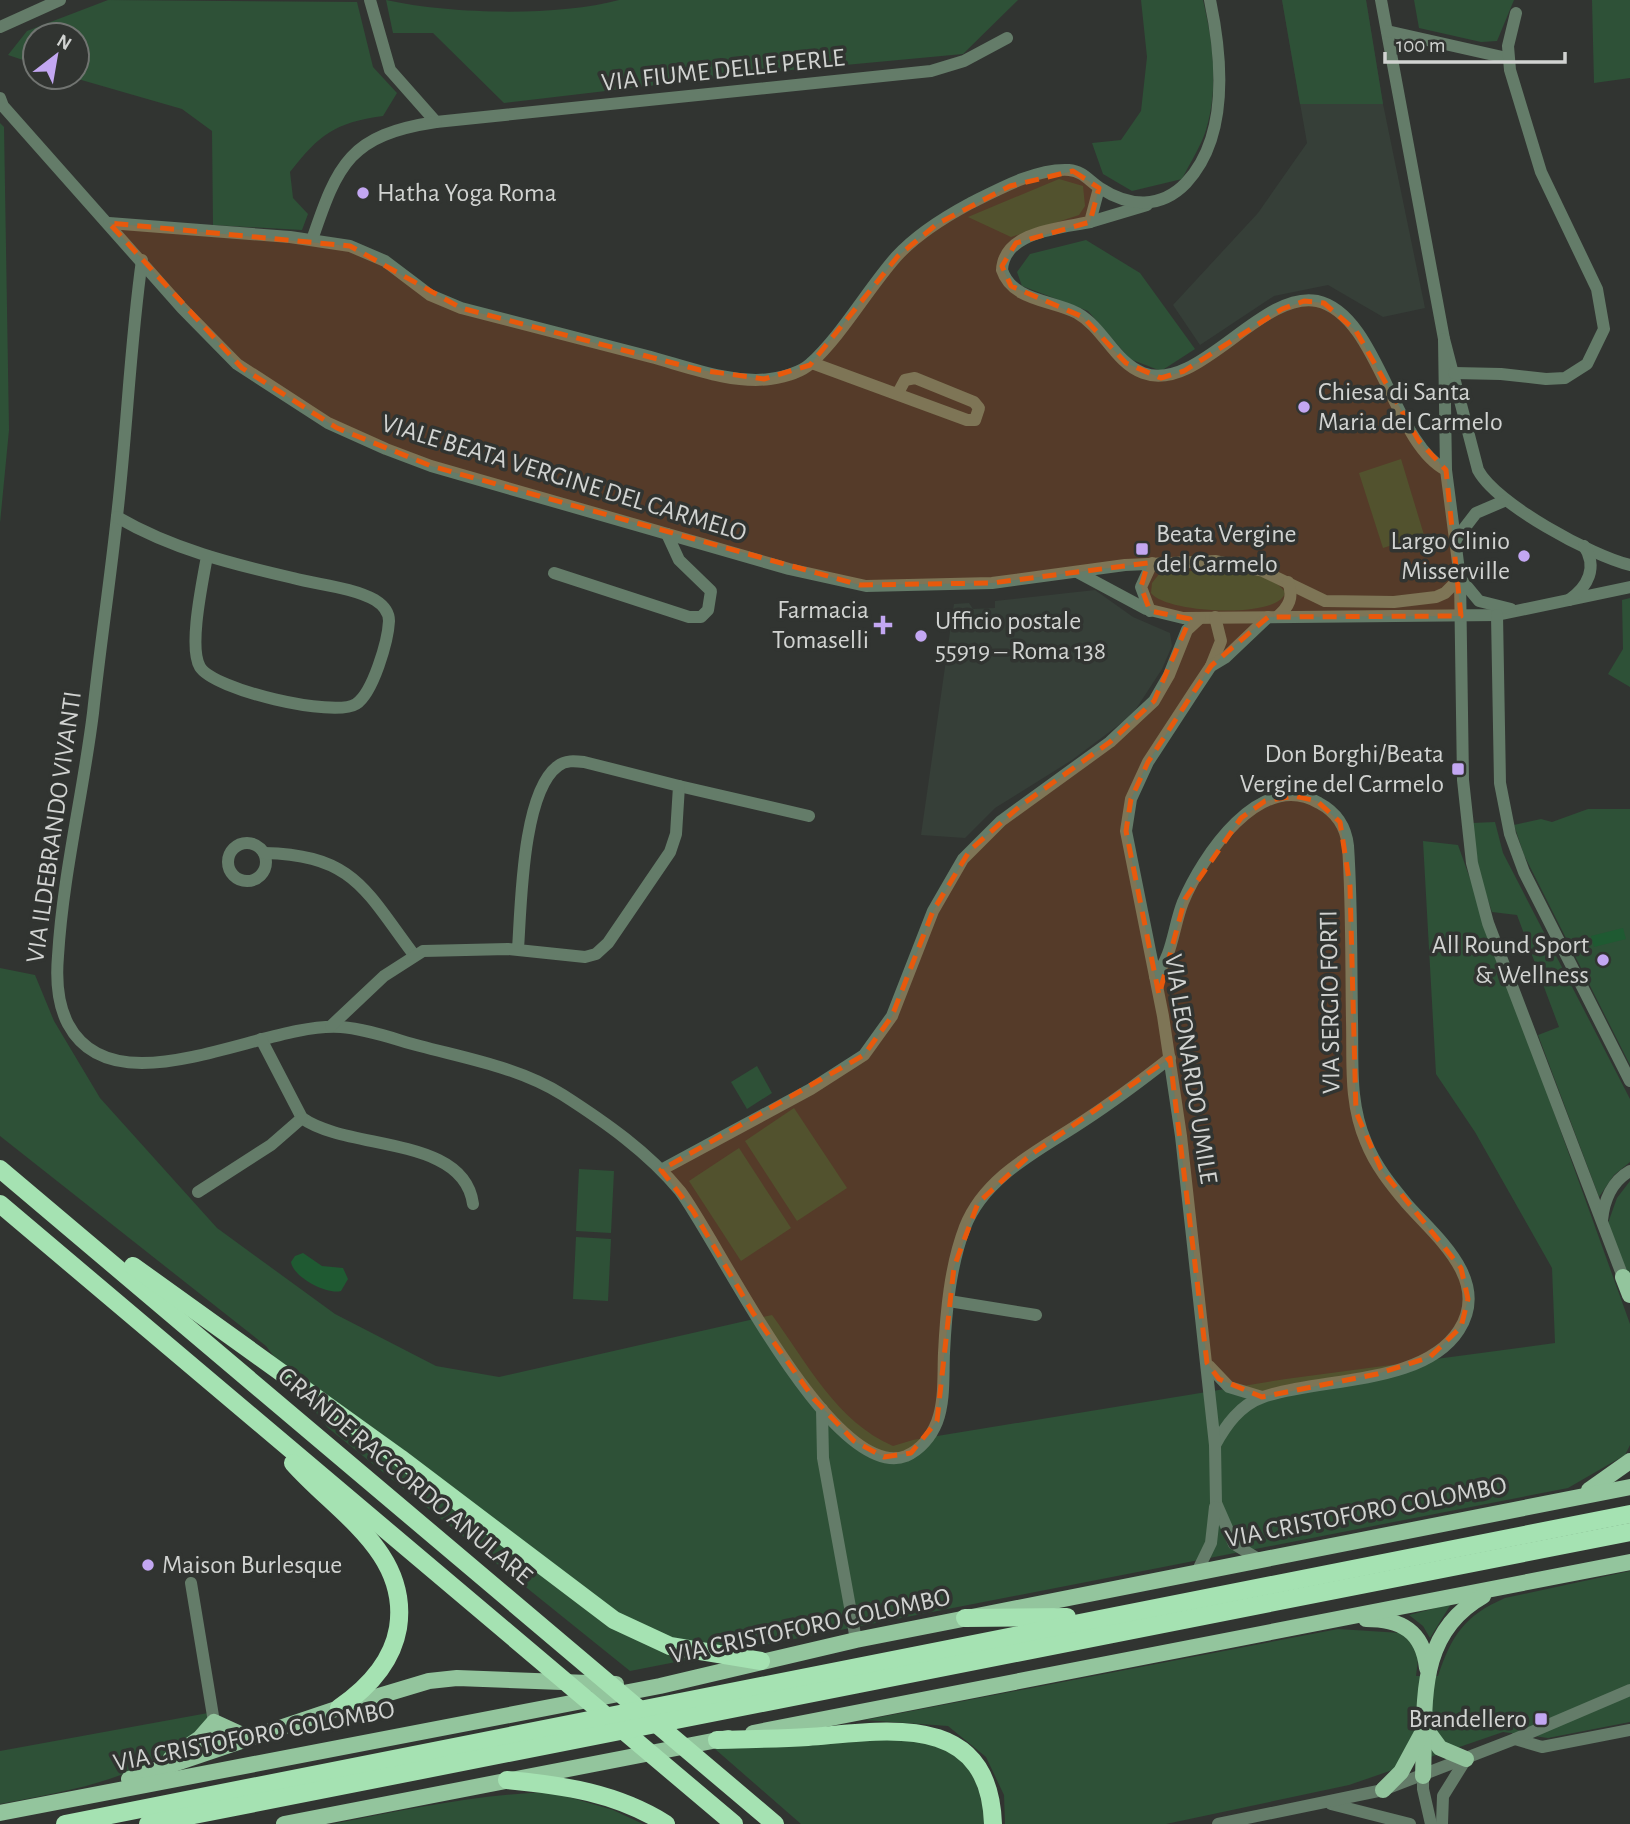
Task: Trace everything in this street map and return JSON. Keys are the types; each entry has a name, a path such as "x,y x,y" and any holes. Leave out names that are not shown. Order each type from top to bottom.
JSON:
{"highway":[{"name":"GRANDE RACCORDO ANULARE","path":"0,1169 774,1822"},
{"path":"36,1198 400,1458 614,1620 670,1646 761,1661"},
{"name":"GRANDE RACCORDO ANULARE","path":"0,1204 734,1824"},
{"path":"254,1418 298,1468 372,1542 396,1581 400,1616 391,1652 366,1688 340,1708"},
{"name":"VIA CRISTOFORO COLOMBO","path":"65,1824 1630,1514"},
{"path":"148,1824 1630,1532"},
{"path":"965,1618 1123,1615"},
{"path":"717,1740 809,1737 857,1731 905,1730 931,1734 962,1752 978,1770 988,1789 993,1824"},
{"path":"507,1780 544,1783 596,1793 624,1802 666,1824"}],"main road":[{"path":"1626,1280 1630,1295"},
{"path":"1572,1498 1601,1484 1630,1461"},
{"name":"VIA CRISTOFORO COLOMBO","path":"0,1813 660,1686 856,1640 1630,1487"},
{"path":"284,1824 1630,1562"},
{"path":"1423,1776 1428,1674 1438,1639 1448,1623 1469,1604 1498,1589"},
{"path":"1330,1620 1385,1620 1405,1625 1423,1645 1428,1674"},
{"path":"78,1797 340,1708 447,1679 660,1686"},
{"path":"151,1771 190,1746 215,1722 249,1738"},
{"path":"1425,1726 1437,1746 1466,1759"},
{"path":"1382,1790 1406,1765 1425,1726"}],"street":[{"path":"0,27 60,0"},
{"path":"1210,0 1220,66 1209,141 1202,161 1187,182 1170,195 1147,205 1034,235 1016,243 1003,263 1006,280 1020,292 1083,317 1126,363 1137,371 1161,378 1184,371 1288,306 1311,301 1328,305 1356,331 1419,441 1434,462 1446,470"},
{"path":"1381,0 1444,339 1478,470 1504,501 1584,546 1630,565"},
{"path":"372,6 390,70 436,122"},
{"path":"1454,373 1501,374 1552,380 1565,378 1587,364 1604,333 1599,295 1537,163 1507,58 1516,13"},
{"path":"1387,32 1507,58"},
{"name":"VIA FIUME DELLE PERLE","path":"312,240 336,177 352,154 392,132 436,122 924,72 958,64 1007,38"},
{"name":"VIALE BEATA VERGINE DEL CARMELO","path":"1,103 227,354 261,381 328,423 377,446 431,466 799,572 866,586 992,583 1152,563 1229,563 1264,571 1288,582"},
{"path":"109,223 312,240 372,254 420,289 461,308 700,370 764,379 793,373 812,363 898,256 954,212 1010,186 1059,171 1080,173 1099,188 1128,201 1147,205"},
{"path":"1090,222 1099,188"},
{"name":"VIA ILDEBRANDO VIVANTI","path":"142,260 117,517 83,792 61,924 57,978 61,1007 69,1027 84,1044 104,1058 125,1064 166,1062 261,1039 331,1027 393,1038 535,1080 609,1126 661,1170 693,1211 753,1313 822,1409 854,1441 880,1455 901,1457 921,1445 933,1430 941,1407 949,1301 962,1235 981,1199 1029,1156 1123,1094 1170,1058"},
{"path":"1444,339 1446,470 1460,578 1463,788 1475,874 1492,934 1602,1224 1626,1280"},
{"path":"812,363 967,420 975,420 979,414 979,408 974,402 915,378 905,380 898,393"},
{"path":"1447,419 1466,419"},
{"path":"1456,538 1476,513 1504,501"},
{"path":"117,517 150,535 207,556 352,592 382,605 387,612 388,626 377,669 361,699 348,707 320,706 241,690 204,671 199,664 196,648 207,556"},
{"path":"554,572 689,617 701,617 708,610 710,589 681,563 667,534"},
{"path":"1566,602 1582,589 1591,572 1591,559 1584,546"},
{"path":"1150,611 1141,587 1152,563"},
{"path":"1077,572 1150,611 1183,618 1497,615 1630,587"},
{"path":"1288,582 1329,602 1394,602 1436,597 1445,593 1460,578"},
{"path":"1460,578 1481,602 1520,611"},
{"path":"1273,617 1289,602 1291,591 1288,582"},
{"path":"1497,615 1500,783 1510,834 1524,872 1630,1081"},
{"path":"1211,666 1221,641 1215,617"},
{"name":"VIA LEONARDO UMILE","path":"1260,1560 1234,1544 1216,1503 1215,1445 1207,1363 1170,1058 1129,858 1128,812 1148,762 1211,666 1226,657 1273,617"},
{"path":"661,1170 811,1089 864,1055 892,1016 933,911 963,859 1001,821 1110,743 1154,701 1170,675 1187,630 1200,618"},
{"path":"518,949 530,824 539,797 555,768 563,762 580,762 809,816"},
{"path":"331,1027 384,976 414,955 434,949 518,949 585,957 602,949 670,852 676,834 679,786"},
{"name":"VIA SERGIO FORTI","path":"1155,976 1168,958 1181,908 1194,881 1216,846 1245,813 1265,801 1294,796 1317,801 1334,814 1345,831 1348,846 1353,1086 1358,1119 1368,1146 1385,1175 1456,1259 1466,1281 1468,1305 1464,1321 1453,1338 1430,1357 1391,1370 1262,1397 1232,1418 1215,1445"},
{"path":"264,853 328,863 350,874 414,955"},
{"path":"261,1039 302,1118 343,1134 441,1160 465,1180 473,1204"},
{"path":"198,1192 271,1145 302,1118"},
{"path":"1602,1224 1610,1192 1630,1171"},
{"path":"949,1301 1036,1315"},
{"path":"1207,1363 1228,1387 1262,1397"},
{"path":"822,1409 823,1458 856,1640"},
{"path":"1197,1572 1211,1543 1216,1503"},
{"path":"191,1583 215,1722"},
{"path":"1218,1824 1382,1790 1466,1759 1630,1690"},
{"path":"1515,1739 1542,1747 1630,1730"},
{"path":"1442,1824 1443,1796 1466,1759"},
{"path":"1423,1776 1423,1789 1431,1824"},
{"path":"1324,1804 1381,1814 1410,1824"}],"highlighted area":[{"path":"1073,171 1099,188 1090,222 1016,243 1002,266 1011,286 1083,317 1126,363 1161,378 1184,371 1282,309 1304,301 1324,303 1356,331 1419,441 1446,470 1461,616 1268,617 1211,666 1195,690 1148,762 1131,799 1126,831 1159,995 1185,899 1241,818 1265,801 1294,796 1317,801 1340,822 1350,886 1356,1112 1381,1169 1461,1268 1468,1299 1461,1327 1430,1357 1377,1374 1262,1397 1219,1379 1207,1363 1170,1058 1029,1156 978,1203 954,1267 937,1421 911,1453 884,1457 854,1441 814,1399 753,1313 693,1211 661,1170 864,1055 892,1016 933,911 970,850 1020,806 1110,742 1154,701 1190,619 1150,611 1141,587 1148,563 992,583 860,585 431,466 337,428 242,368 109,223 350,246 461,308 700,370 764,379 810,365 898,256 937,224 1010,186"}],"shaded area":[{"path":"108,0 357,2 373,67 397,93 383,116 352,122 329,132 310,148 290,172 293,198 308,214 302,230 213,225 212,131 182,109 91,83 91,21 53,21"},
{"path":"386,0 440,8 503,12 565,9 619,0 1018,0 963,54 759,73 504,103 433,33 393,33"},
{"path":"1141,0 1203,0 1210,32 1213,81 1206,130 1182,179 1132,191 1103,174 1092,143 1121,140 1141,111 1147,57"},
{"path":"1282,0 1366,0 1383,104 1425,308 1383,317 1328,285 1274,296 1200,345 1173,305 1258,213 1307,143"},
{"path":"1282,0 1366,0 1383,104 1300,104"},
{"path":"1414,0 1514,0 1497,41 1481,42 1419,28"},
{"path":"1592,0 1630,0 1630,78 1594,83"},
{"path":"21,39 21,59 8,55"},
{"path":"0,123 4,127 9,430 0,523"},
{"path":"1059,179 1083,186 1085,206 1079,215 1011,237 968,217"},
{"path":"1086,240 1140,273 1195,349 1161,371 1130,359 1088,311 1022,286 1017,272 1030,254"},
{"path":"1401,459 1424,535 1383,548 1359,473"},
{"path":"1205,570 1260,576 1278,585 1285,592 1279,601 1246,610 1178,606 1151,593 1152,583 1160,573"},
{"path":"1095,590 1133,617 1170,633 1172,646 1162,669 1132,715 1072,760 995,808 965,838 921,835 954,604 969,603 973,609 995,608 995,601"},
{"path":"1630,598 1630,687 1608,674 1623,649 1622,600"},
{"name":"All Round Sport & Wellness","path":"1588,809 1630,809 1630,1065 1524,855 1514,825 1541,819 1552,822"},
{"path":"1495,822 1503,853 1630,1099 1630,1162 1614,1175 1599,1197 1538,1035 1559,1027 1517,915 1492,912 1480,877 1472,823"},
{"path":"1423,841 1458,845 1630,1324 1630,1445 1625,1455 1568,1488 630,1671 327,1427 266,1346 0,1136 0,968 35,975 54,1021 100,1098 217,1228 335,1314 436,1366 499,1377 772,1315 839,1407 873,1435 893,1446 913,1440 1286,1379 1555,1343 1552,1268 1475,1132 1436,1074"},
{"path":"1623,928 1626,939 1594,947 1591,936"},
{"path":"757,1066 772,1093 747,1109 731,1082"},
{"path":"794,1108 847,1188 797,1221 745,1141"},
{"path":"739,1148 791,1228 741,1261 689,1181"},
{"path":"579,1169 614,1171 611,1233 576,1231"},
{"path":"1630,1181 1630,1274 1608,1223 1617,1198"},
{"path":"576,1237 611,1239 608,1301 573,1299"},
{"path":"303,1253 322,1266 343,1268 348,1279 341,1291 320,1288 304,1279 293,1268 291,1262 295,1256"},
{"path":"1630,1571 1630,1722 1548,1738 1503,1732 1349,1785 1166,1824 1005,1824 1004,1795 986,1757 948,1726 865,1720 1338,1629 1401,1633 1419,1651 1416,1676 1438,1676 1461,1628 1491,1605 1505,1598"},
{"path":"1451,1604 1430,1638 1423,1626 1409,1615"},
{"path":"208,1713 199,1730 168,1753 146,1765 75,1789 0,1804 0,1751"},
{"path":"905,1737 944,1748 965,1763 977,1786 987,1824 801,1824 715,1749"},
{"path":"552,1792 613,1810 643,1824 332,1824 469,1799"}],"place":[{"name":"Hatha Yoga Roma","path":"363,193"},
{"name":"Chiesa di Santa Maria del Carmelo","path":"1304,407"},
{"name":"Beata Vergine del Carmelo","path":"1142,549"},
{"name":"Largo Clinio Misserville","path":"1524,556"},
{"name":"Farmacia Tomaselli","path":"883,625"},
{"name":"Ufficio postale 55919 – Roma 138","path":"921,636"},
{"name":"Don Borghi/Beata Vergine del Carmelo","path":"1458,769"},
{"name":"All Round Sport & Wellness","path":"1603,960"},
{"name":"Maison Burlesque","path":"148,1565"},
{"name":"Brandellero","path":"1541,1719"}]}
